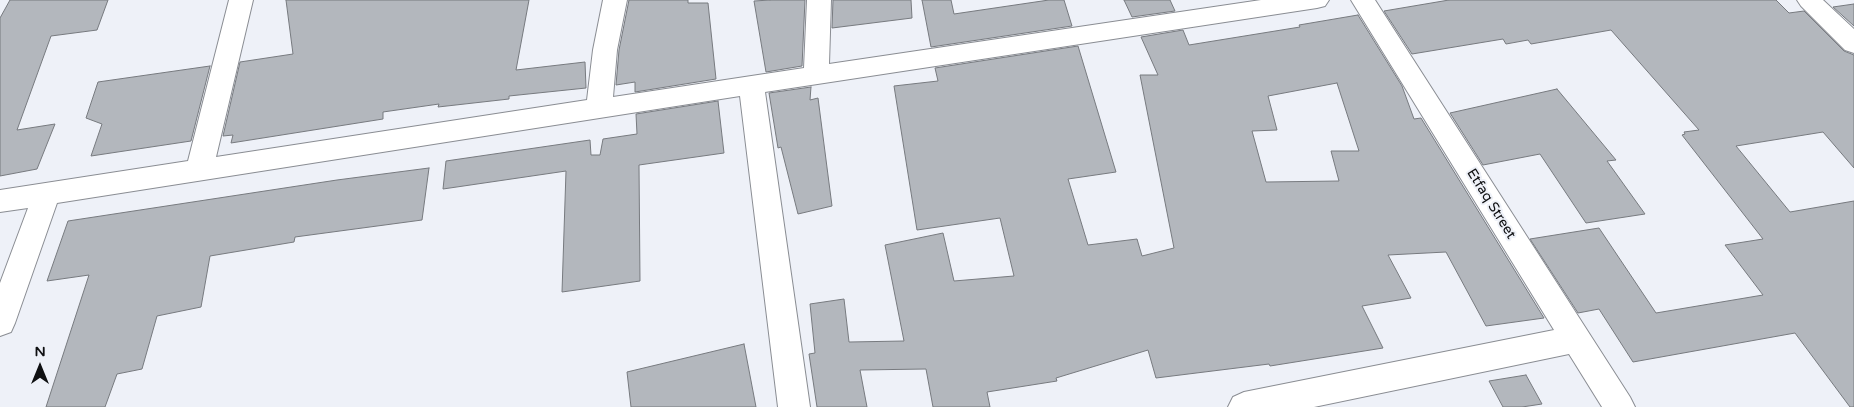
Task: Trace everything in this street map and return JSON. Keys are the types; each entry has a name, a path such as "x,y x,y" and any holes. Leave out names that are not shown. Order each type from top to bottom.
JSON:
{"street":[{"path":"200,170 241,0"},
{"path":"599,108 605,50 615,0"},
{"path":"816,75 819,0"},
{"path":"0,201 599,108 1317,0"},
{"name":"Etfaq Street","path":"1363,0 1618,407"},
{"path":"1809,0 1854,44"},
{"path":"751,85 794,407"},
{"path":"0,323 47,194"},
{"path":"1244,407 1576,339"}],"building":[{"path":"10,0 108,0 97,30 51,36 17,130 55,124 37,169 0,176 0,18"},
{"path":"286,0 529,0 516,70 585,62 586,88 509,96 509,99 438,107 439,104 383,112 383,119 231,143 233,135 223,136 240,62 293,54"},
{"path":"629,0 688,0 688,3 708,3 716,79 635,92 635,82 616,85 619,50"},
{"path":"805,0 802,66 766,72 754,1"},
{"path":"833,0 911,0 912,18 832,28"},
{"path":"922,0 951,0 954,14 1049,0 1064,0 1072,26 931,47"},
{"path":"1124,0 1170,0 1175,11 1132,17"},
{"path":"1449,0 1776,0 1789,13 1804,11 1844,51 1854,55 1854,168 1823,132 1736,146 1790,212 1854,201 1854,407 1850,407 1795,333 1633,362 1599,309 1578,313 1530,239 1599,228 1656,313 1763,295 1725,245 1763,239 1682,135 1685,134 1684,132 1699,130 1611,30 1531,44 1528,40 1506,44 1503,39 1412,54 1384,11"},
{"path":"1854,4 1854,26 1833,7"},
{"path":"1358,15 1402,86 1414,119 1421,118 1544,318 1486,326 1446,252 1388,255 1411,298 1362,306 1383,348 1270,366 1269,364 1156,378 1148,350 1056,378 1057,381 987,392 990,407 933,407 926,369 860,370 867,407 817,407 809,354 815,353 810,304 844,299 849,342 904,341 885,245 943,233 954,281 1014,276 1000,218 917,230 894,86 938,81 935,68 1078,46 1116,172 1068,179 1088,245 1137,239 1142,256 1174,248 1140,75 1158,75 1141,37 1183,30 1189,45 1300,27 1299,25","holes":["1337,83 1359,151 1331,151 1339,181 1266,182 1252,131 1277,130 1268,96"]},
{"path":"210,66 191,141 91,156 102,124 86,118 98,82"},
{"path":"811,87 810,100 818,98 832,206 798,214 781,147 778,148 769,93"},
{"path":"1557,89 1616,160 1607,161 1645,214 1586,223 1540,154 1483,165 1450,113"},
{"path":"718,101 724,153 639,165 640,281 562,292 566,171 443,189 446,161 590,140 591,155 600,155 603,139 637,134 636,114"},
{"path":"429,168 422,220 295,237 294,242 210,256 201,307 157,316 142,369 117,374 105,407 46,407 89,275 47,281 68,221"},
{"path":"744,344 756,407 631,407 627,372"},
{"path":"1526,375 1542,404 1503,407 1489,381"}]}
